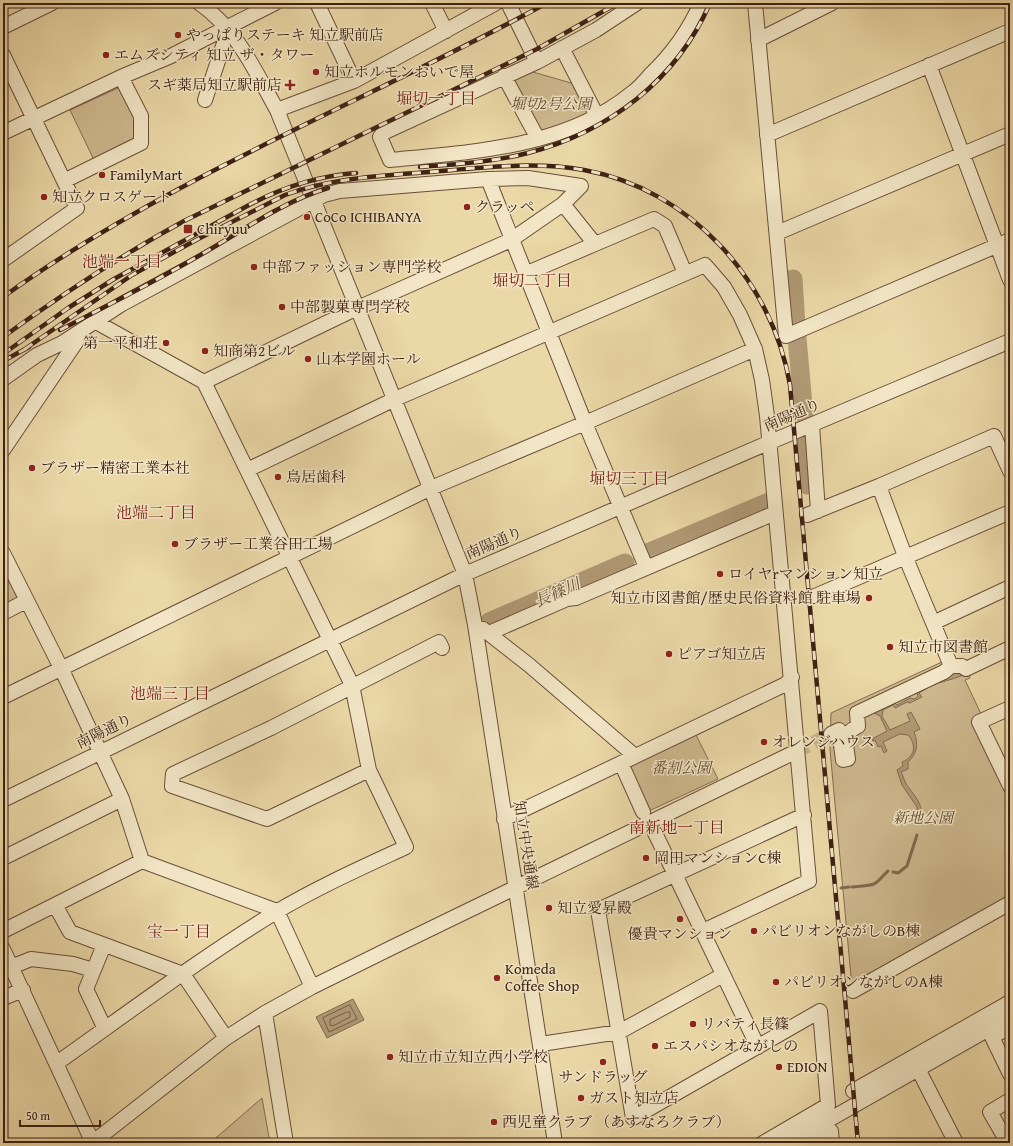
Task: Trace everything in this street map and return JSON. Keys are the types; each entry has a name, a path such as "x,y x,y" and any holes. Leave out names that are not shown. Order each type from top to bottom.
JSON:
{"street":[{"path":"3,27 52,3"},
{"name":"知立中央通線","path":"199,3 214,14 237,39 277,110 465,574 475,622 504,819 541,1044 555,1143"},
{"path":"317,3 354,80"},
{"path":"432,3 446,31"},
{"path":"277,110 354,80 496,3"},
{"path":"508,3 536,62"},
{"path":"637,3 596,30 536,62 383,133 380,138 390,160 468,152 538,139 597,116 632,94 667,59 693,21 701,3"},
{"path":"755,3 786,336 1010,240"},
{"path":"758,40 832,3"},
{"path":"3,133 121,77 171,56 271,4"},
{"path":"767,135 1010,31"},
{"path":"205,100 223,46"},
{"path":"562,48 597,116"},
{"path":"3,55 76,208 3,260"},
{"path":"929,65 1010,280"},
{"path":"504,76 538,139"},
{"path":"64,181 142,143 141,116 121,77"},
{"path":"777,233 1010,134"},
{"path":"3,379 37,355 91,324 122,304 324,195 340,191 488,179 528,178 581,186 563,204 511,240 358,308 204,382"},
{"path":"488,179 585,423 622,507 646,567"},
{"path":"563,204 595,244"},
{"path":"525,274 654,218 665,226 685,274"},
{"path":"247,470 395,399 705,265 724,287 740,315 755,349 762,380 792,678 797,751 810,881 703,931"},
{"path":"57,1063 183,974 277,911 330,883 406,847 370,770 352,685 204,382 91,324"},
{"path":"3,450 91,324"},
{"name":"南陽通り","path":"3,800 465,574 812,424 1010,341"},
{"path":"3,697 431,488 755,349"},
{"path":"812,424 812,513 880,486 994,436 1010,471"},
{"path":"880,486 904,556 951,666"},
{"path":"815,596 904,556 1010,512"},
{"path":"489,633 567,599 576,598 775,513"},
{"path":"3,553 61,668 122,799 142,861"},
{"path":"933,624 1010,587"},
{"path":"3,613 26,601"},
{"path":"475,622 529,665 635,756"},
{"path":"370,770 266,819 172,786 173,774 271,728 438,642 442,648"},
{"path":"831,734 839,730 843,760 848,759 846,736 848,732 858,726 857,713 944,672 951,666 962,666 966,669 1010,648"},
{"path":"504,819 786,684 792,678"},
{"path":"1010,708 979,722 1010,786"},
{"path":"3,949 93,1143 226,1038 265,1013 312,987 515,887 797,751"},
{"path":"621,763 643,812"},
{"path":"3,858 122,799"},
{"path":"763,1143 828,1105 820,1011 633,1118 598,910 674,873 804,815"},
{"path":"655,833 758,1046"},
{"path":"3,931 142,861 277,911 312,987"},
{"path":"853,991 1010,903"},
{"path":"55,905 70,932 183,974 226,1038"},
{"path":"104,945 86,989 105,1029"},
{"path":"11,967 31,959 73,964 93,970"},
{"path":"541,1044 619,1032 723,975"},
{"path":"3,998 23,990"},
{"path":"788,1143 918,1069 1010,1002"},
{"path":"265,1013 286,1143"},
{"path":"853,1091 964,1036 1010,1017"},
{"path":"1010,1027 992,1037 1010,1074"},
{"path":"918,1069 956,1143"},
{"path":"1008,1143 990,1112 1010,1100"},
{"path":"809,1143 831,1130 832,1143"}],"green space":[{"name":"堀切2号公園","path":"533,72 578,85 589,114 541,132 510,79"},
{"path":"118,88 123,90 135,117 137,140 94,160 70,110"},
{"path":"3,568 18,598 3,609"},
{"name":"新地公園","path":"944,661 963,661 970,678 965,680 982,716 972,721 1010,799 1010,897 852,987 830,750 831,713"},
{"name":"番割公園","path":"695,733 718,779 651,810 647,809 630,765"},
{"path":"262,1098 270,1143 210,1143"}],"water":[{"path":"954,669 963,675 930,685 919,693 922,697 910,703 907,702 895,708 893,705 883,710 882,716 890,730 910,721 907,714 911,712 920,729 914,732 917,745 913,756 908,762 908,769 901,772 906,784 921,807 920,816 917,819 917,807 902,785 897,770 903,766 902,762 912,754 913,743 908,735 900,734 883,742 887,751 884,753 881,746 878,747 875,740 873,741 872,739 887,731 880,716 874,713 894,702 897,705 910,698 915,699 918,696 916,691"},
{"path":"353,999 364,1020 327,1038 316,1017"}],"waterway":[{"path":"793,279 796,325"},
{"path":"797,338 804,416"},
{"name":"長篠川","path":"806,440 809,482 807,485"},
{"name":"長篠川","path":"645,554 769,502"},
{"name":"長篠川","path":"489,622 625,563"},
{"path":"893,872 898,873 907,866 917,835"},
{"path":"852,887 874,884 888,871"},
{"path":"841,888 849,887"}],"tunnel":[{"path":"795,752 831,734"}],"railway":[{"path":"3,297 67,254 133,214 201,177 479,39 547,3"},
{"path":"3,337 91,276 184,221 537,49 618,3"},
{"path":"420,167 488,161 515,156 557,144 586,132 612,117 637,99 659,79 679,56 696,31 710,3"},
{"path":"25,349 132,275 198,239 285,195 302,189 338,181 506,166 565,167 584,170 623,180 658,197 691,219 720,245 745,276 765,310 780,346 790,385 858,1143"},
{"path":"3,354 68,308 114,279 249,205 301,183 342,174 356,173"},
{"path":"60,330 167,274 279,209 328,188"},
{"path":"3,361 29,347"}],"place":[{"name":"やっぱりステーキ 知立駅前店","path":"178,35"},
{"name":"エムズシティ 知立 ザ・タワー","path":"106,55"},
{"name":"知立ホルモンおいで屋","path":"316,72"},
{"name":"スギ薬局知立駅前店","path":"290,85"},
{"name":"FamilyMart","path":"102,175"},
{"name":"知立クロスゲート","path":"44,197"},
{"name":"クラッペ","path":"467,207"},
{"name":"CoCo ICHIBANYA","path":"307,217"},
{"name":"Chiryuu","path":"188,229"},
{"name":"中部ファッション専門学校","path":"254,267"},
{"name":"中部製菓専門学校","path":"282,307"},
{"name":"第一平和荘","path":"166,343"},
{"name":"知商第2ビル","path":"205,351"},
{"name":"山本学園ホール","path":"308,359"},
{"name":"ブラザー精密工業本社","path":"32,468"},
{"name":"鳥居歯科","path":"278,477"},
{"name":"ブラザー工業谷田工場","path":"175,544"},
{"name":"ロイヤrマンション知立","path":"720,574"},
{"name":"知立市図書館/歴史民俗資料館 駐車場","path":"869,598"},
{"name":"知立市図書館","path":"890,647"},
{"name":"ピアゴ知立店","path":"669,654"},
{"name":"オレンジハウス","path":"764,742"},
{"name":"岡田マンションC棟","path":"646,858"},
{"name":"知立愛昇殿","path":"549,908"},
{"name":"優貴マンション","path":"680,919"},
{"name":"パビリオンながしのB棟","path":"754,931"},
{"name":"Komeda Coffee Shop","path":"497,978"},
{"name":"パビリオンながしのA棟","path":"776,982"},
{"name":"リバティ長篠","path":"693,1024"},
{"name":"エスパシオながしの","path":"655,1046"},
{"name":"知立市立知立西小学校","path":"390,1057"},
{"name":"サンドラッグ","path":"603,1062"},
{"name":"EDION","path":"779,1067"},
{"name":"ガスト知立店","path":"581,1098"},
{"name":"西児童クラブ （あすなろクラブ）","path":"494,1122"}],"district":[{"name":"堀切一丁目","path":"436,98"},
{"name":"池端一丁目","path":"122,261"},
{"name":"堀切二丁目","path":"532,280"},
{"name":"堀切三丁目","path":"629,478"},
{"name":"池端二丁目","path":"156,512"},
{"name":"池端三丁目","path":"170,693"},
{"name":"南新地一丁目","path":"677,827"},
{"name":"宝一丁目","path":"179,931"}]}
